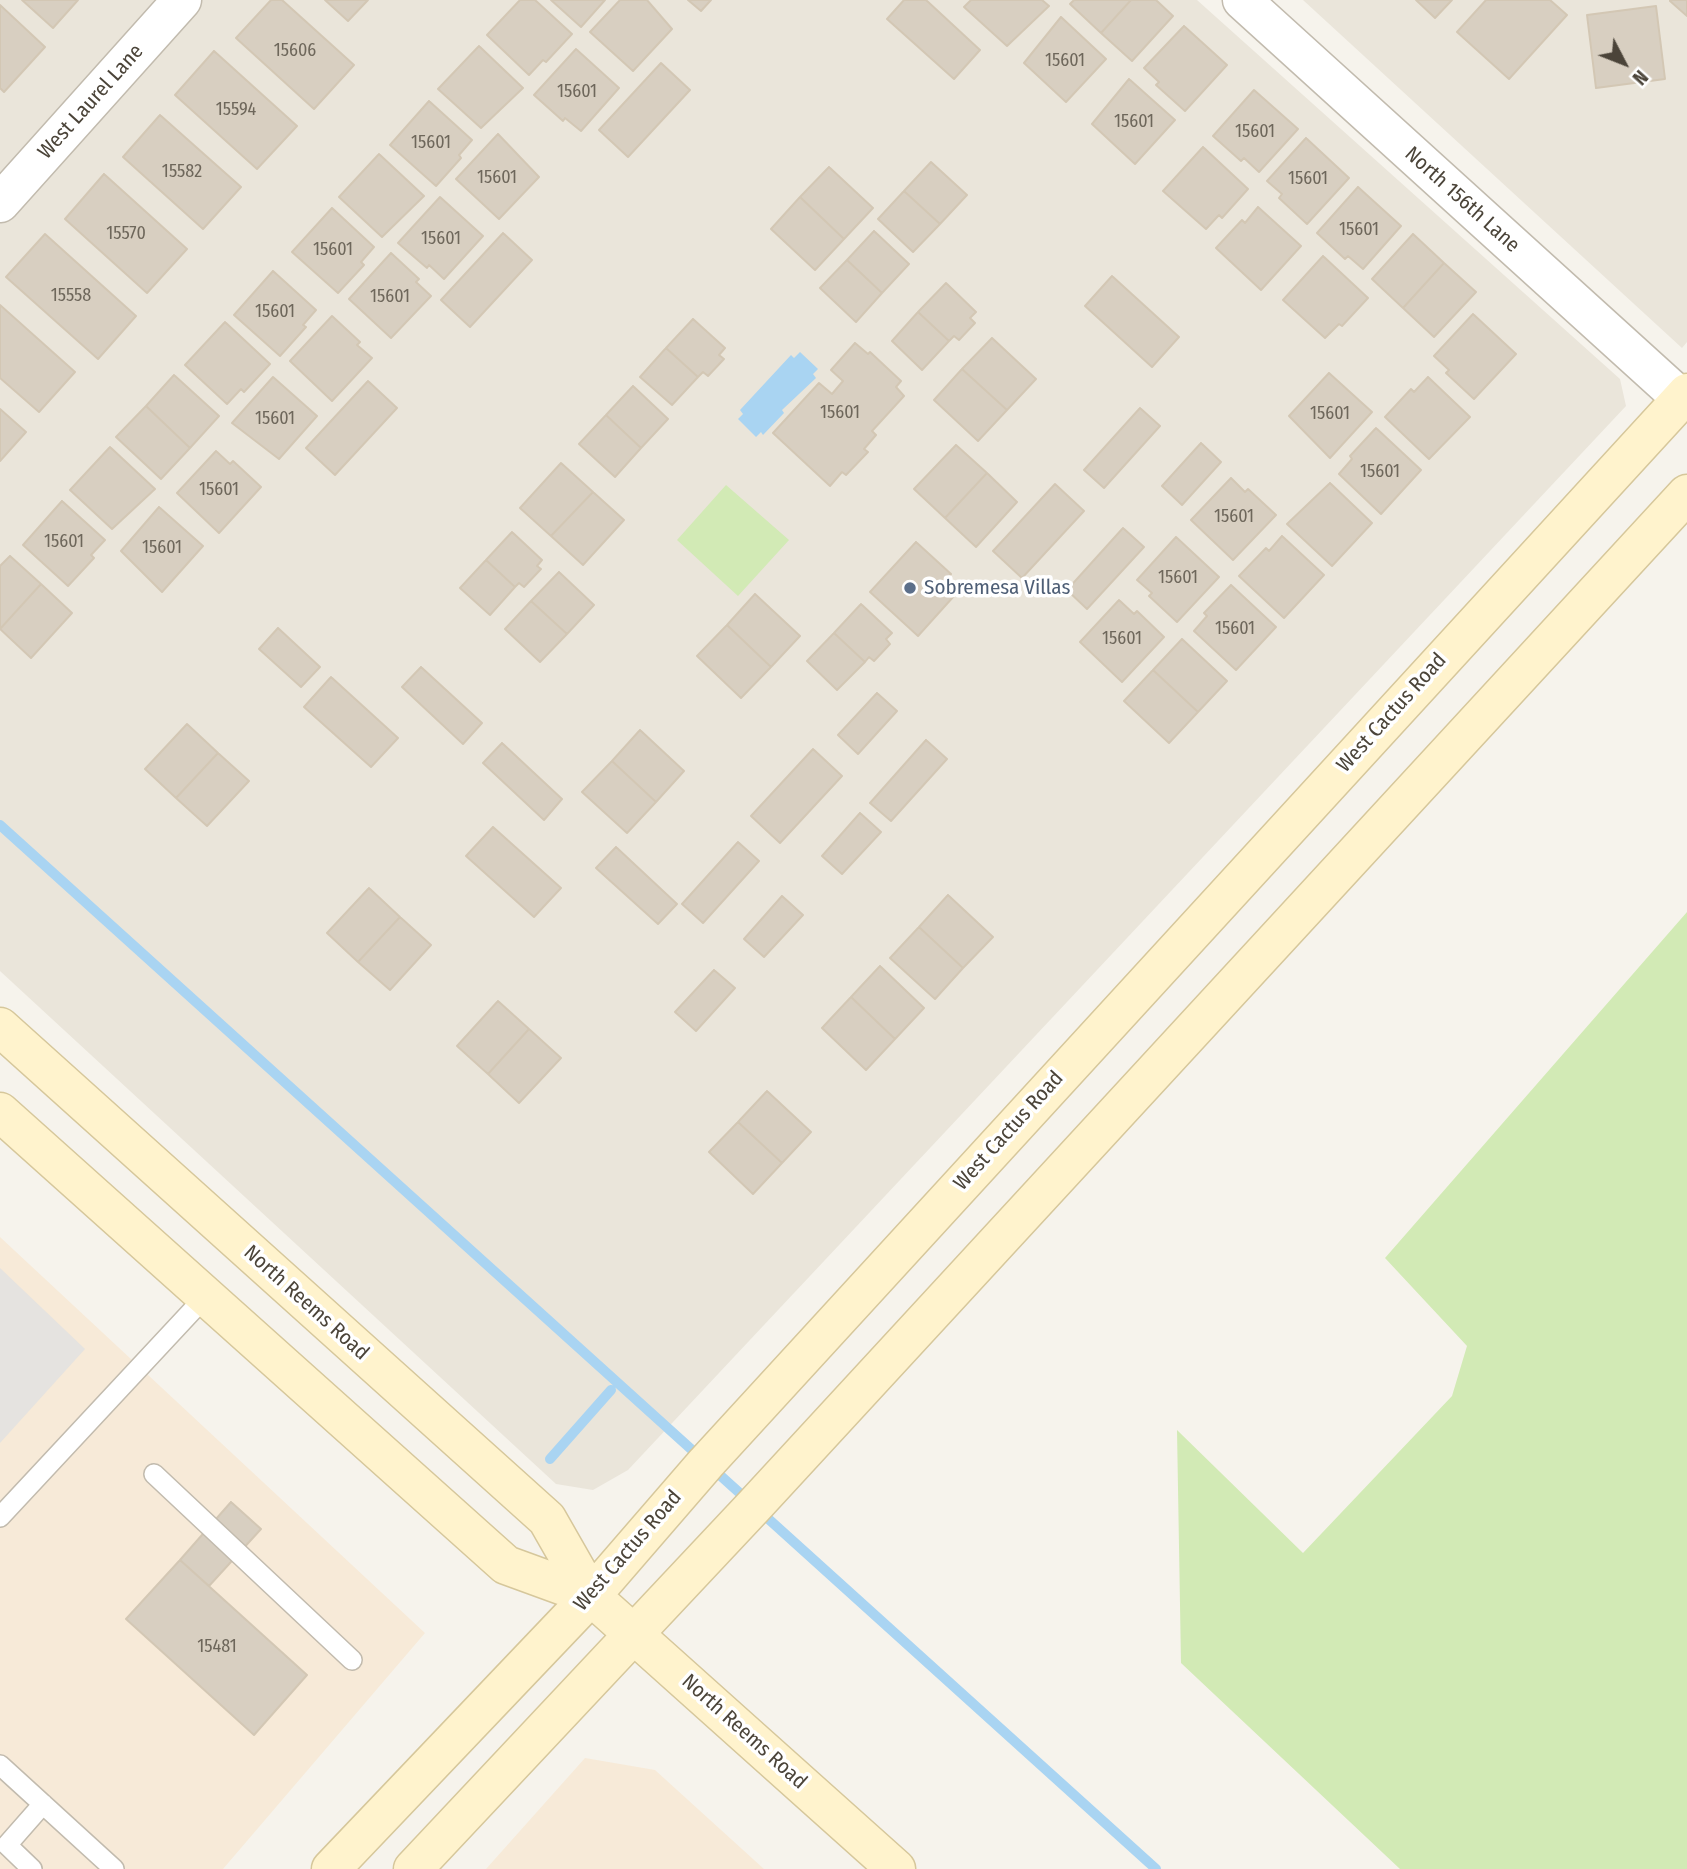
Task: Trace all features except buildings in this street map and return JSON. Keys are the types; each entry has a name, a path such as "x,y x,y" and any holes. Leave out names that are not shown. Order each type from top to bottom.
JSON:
{"main road":[{"name":"West Cactus Road","path":"331,1869 591,1596 706,1462 1684,396"},
{"path":"413,1869 635,1633 1687,494"},
{"name":"North Reems Road","path":"0,1027 547,1519 591,1596"},
{"name":"North Reems Road","path":"0,1112 506,1565 591,1596 895,1869"}],"street":[{"name":"West Laurel Lane","path":"0,203 182,0"},
{"name":"North 156th Lane","path":"1259,5 1684,396"}],"lane":[{"path":"0,1517 205,1297"},
{"path":"154,1474 352,1660"},
{"path":"0,1765 114,1869"},
{"path":"32,1869 3,1842 43,1804"}],"shaded area":[{"name":"Sobremesa Villas","path":"0,0 1197,0 1620,379 1626,406 628,1470 593,1490 556,1484 0,971"},
{"path":"1303,0 1687,0 1687,342 1682,348"},
{"path":"0,1237 425,1633 223,1869 0,1869"},
{"path":"0,1268 85,1349 0,1443"},
{"path":"585,1758 655,1770 764,1869 486,1869"}],"green space":[{"path":"726,485 789,540 738,596 677,540"},
{"path":"1687,912 1687,1869 1400,1869 1181,1663 1177,1430 1303,1553 1452,1396 1467,1346 1385,1258"}],"water":[{"path":"800,352 818,369 813,374 816,378 782,410 784,413 763,435 761,432 756,437 738,419 743,414 740,410 791,355 794,358"}],"waterway":[{"path":"0,825 1156,1869"},
{"path":"550,1459 611,1390"}],"place":[{"name":"Sobremesa Villas","path":"910,588"}]}
